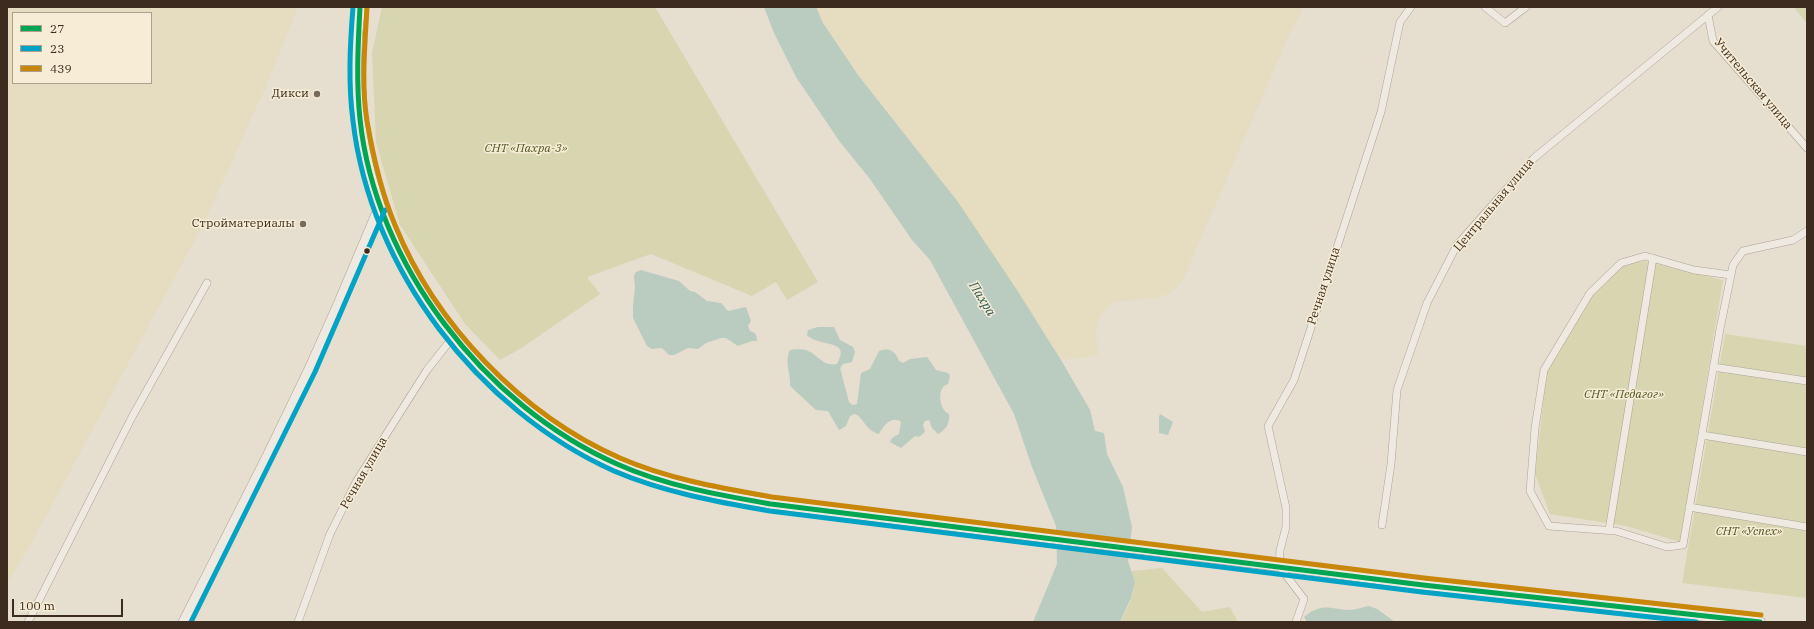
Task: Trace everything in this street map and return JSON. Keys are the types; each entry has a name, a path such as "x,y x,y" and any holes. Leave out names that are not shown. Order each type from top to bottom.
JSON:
{"main road":[{"path":"360,7 356,50 357,86 365,158 379,207 406,267 423,295 453,337 479,366 508,394 538,418 571,441 596,455 652,478 691,490 741,499 919,521 981,531 1184,554 1431,586 1760,622"}],"street":[{"name":"Речная улица","path":"1279,566 1280,550 1286,527 1286,508 1268,426 1294,380 1381,112 1400,22 1410,7"},
{"path":"1485,7 1505,23 1526,7"},
{"name":"Центральная улица","path":"1382,525 1391,464 1397,390 1427,302 1457,245 1534,158 1718,7"},
{"name":"Учительская улица","path":"1708,15 1713,41 1807,148"},
{"path":"183,622 268,454 302,383 338,304 379,207"},
{"path":"1731,275 1694,270 1645,256 1621,262 1590,293 1544,370 1536,419 1530,491 1549,526 1616,531 1667,547 1683,544 1713,367 1733,265 1743,251 1793,240 1807,231"},
{"path":"1609,530 1653,258"},
{"path":"28,622 132,417 207,283"},
{"name":"Речная улица","path":"298,622 330,534 356,482 427,370 453,337"},
{"path":"1713,367 1807,381"},
{"path":"1702,435 1807,452"},
{"path":"1689,507 1807,527"},
{"path":"1279,566 1304,599 1296,622"}],"shaded area":[{"path":"7,7 298,7 266,86 204,223 27,551 7,583"},
{"path":"816,7 1304,7 1288,37 1182,282 1170,293 1159,297 1116,302 1111,304 1101,315 1097,325 1096,335 1098,355 1061,360 958,202 858,75 823,23"}],"green space":[{"name":"СНТ «Пахра-3»","path":"382,7 655,7 818,282 787,300 776,282 752,296 651,254 587,277 600,294 520,349 500,360 465,324 400,225 376,142 372,53"},
{"path":"1794,7 1807,7 1807,24"},
{"name":"СНТ «Педагог»","path":"1644,261 1723,280 1680,542 1626,526 1550,514 1535,474 1547,370 1591,297 1621,266"},
{"name":"СНТ «Успех»","path":"1725,334 1807,346 1807,598 1682,583"},
{"path":"1162,568 1202,612 1230,607 1238,622 1121,622 1132,597 1134,578 1132,571"}],"water":[{"name":"Пахра","path":"764,7 816,7 823,23 858,75 958,202 1017,290 1061,360 1090,410 1095,431 1104,433 1107,454 1123,487 1132,527 1128,561 1135,582 1131,598 1120,622 1033,622 1057,564 1056,526 1032,467 1014,414 930,260 912,240 870,179 840,142 796,77 774,33"},
{"path":"641,270 679,281 690,291 695,292 707,301 721,303 728,311 746,307 751,321 748,326 750,331 756,334 757,341 752,341 738,346 726,338 721,338 706,343 698,349 688,348 674,355 669,355 662,348 652,349 647,346 633,318 635,286 634,276 636,272"},
{"path":"818,327 834,327 840,340 853,347 855,352 852,362 843,364 840,368 849,402 852,405 857,404 861,373 870,369 879,351 886,349 894,352 899,361 903,363 910,359 927,357 936,370 948,373 950,376 948,384 944,386 940,394 941,404 949,414 949,420 945,428 938,434 932,428 929,420 925,421 923,425 925,432 919,437 915,436 901,448 890,442 892,438 899,434 901,422 898,420 888,422 879,434 870,429 860,417 854,414 850,416 846,426 839,430 828,411 816,410 790,386 788,354 790,350 806,350 828,364 837,364 841,356 838,347 813,339 807,335 808,330"},
{"path":"1160,414 1173,422 1168,435 1159,433"},
{"path":"1369,606 1377,609 1395,622 1307,622 1304,617 1316,609 1321,608 1355,610"}],"transit line":[{"name":"23","path":"353,7 350,50 350,92 353,121 364,176 382,230 407,281 439,329 476,372 518,411 564,445 614,471 671,491 770,511 1422,592 1696,622"},
{"name":"27","path":"360,7 358,91 360,119 370,173 388,226 413,277 445,324 482,368 523,406 569,438 617,464 654,478 693,489 771,504 1423,585 1760,622"},
{"name":"439","path":"367,7 364,79 367,121 375,161 386,200 395,225 412,262 433,297 458,331 486,362 516,391 549,417 584,440 620,458 657,472 676,477 772,497 1424,578 1761,615"},
{"name":"23","path":"191,622 315,372 385,210"}],"place":[{"name":"Дикси","path":"317,94"},
{"name":"Стройматериалы","path":"303,224"}]}
